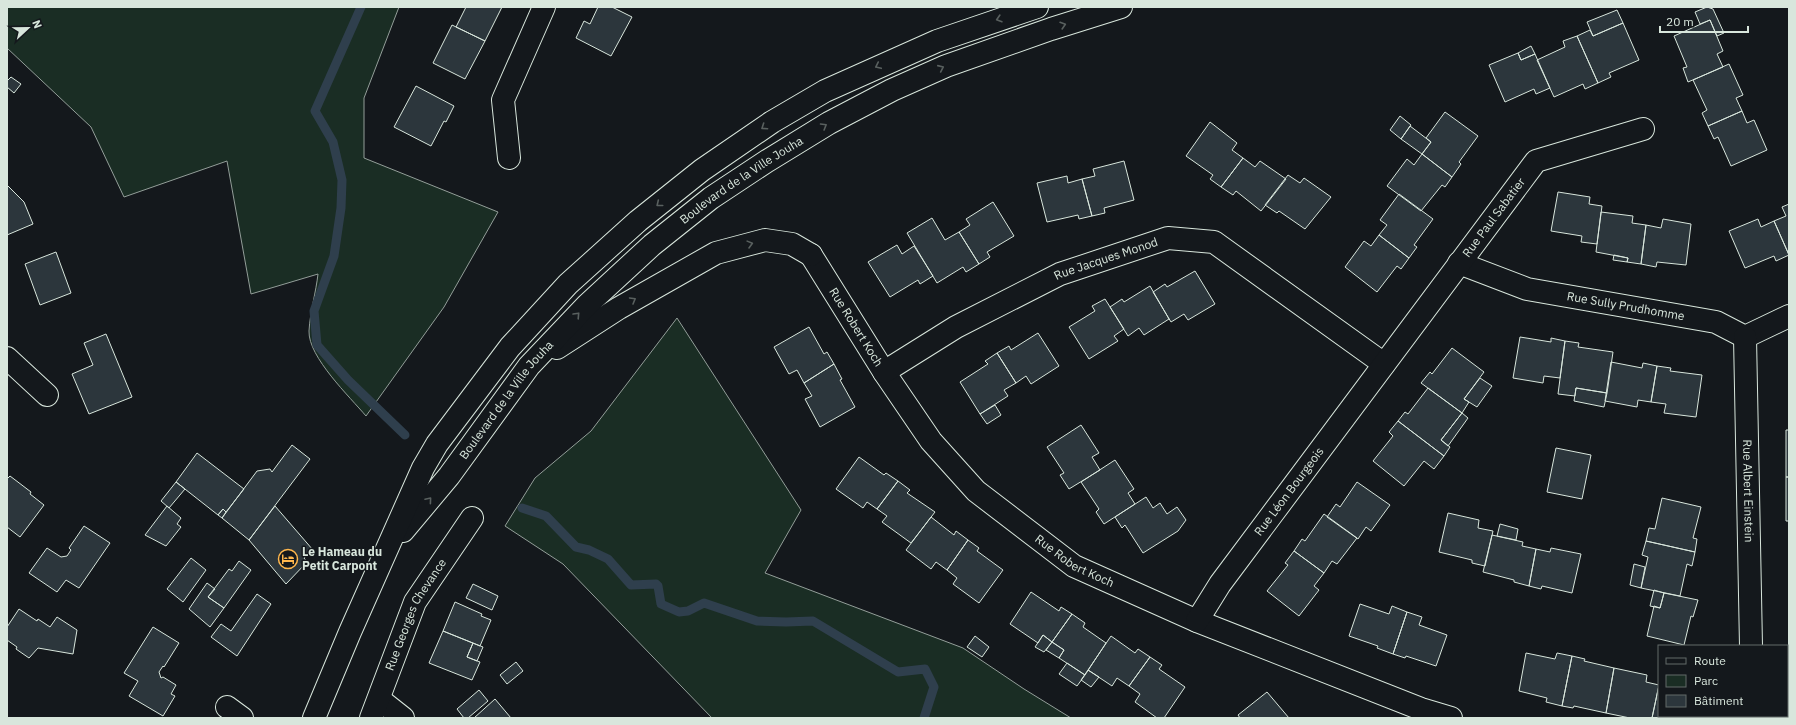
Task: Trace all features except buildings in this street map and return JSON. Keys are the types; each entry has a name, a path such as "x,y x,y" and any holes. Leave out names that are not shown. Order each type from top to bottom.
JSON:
{"street":[{"path":"509,158 503,100 544,7"},
{"path":"314,718 422,468 437,444 510,347 568,284 638,221 702,170 772,122 825,91 937,40 1037,7"},
{"name":"Boulevard de la Ville Jouha","path":"386,552 448,476 530,366 587,305 652,245 711,198 829,123 892,90 946,66 1051,28 1121,7"},
{"name":"Rue Paul Sabatier","path":"1384,364 1536,161 1643,130"},
{"name":"Rue Jacques Monod","path":"884,372 956,327 1060,274 1168,238 1214,242 1384,364"},
{"name":"Rue Robert Koch","path":"530,366 619,308 716,253 765,240 792,244 811,255 884,372 931,441 976,490 1074,566 1197,621 1421,709 1451,718"},
{"name":"Rue Sully Prudhomme","path":"1459,262 1527,289 1716,322 1745,337"},
{"path":"1745,337 1789,316"},
{"name":"Rue Albert Einstein","path":"1745,337 1751,645"},
{"path":"7,358 47,394"},
{"name":"Rue Léon Bourgeois","path":"1197,621 1220,584 1384,364"},
{"name":"Rue Georges Chevance","path":"375,708 416,602 472,518"},
{"path":"375,708 404,718"}],"green space":[{"path":"7,7 399,7 364,98 364,158 498,212 444,307 366,416 331,376 315,353 309,331 318,274 251,294 227,161 124,197 91,127 7,48"},
{"path":"677,318 801,510 765,573 963,648 1024,689 1071,718 712,718 563,564 505,526 535,478 591,431"}],"waterway":[{"path":"361,7 315,111 333,142 342,180 341,208 334,256 314,311 317,345 348,380 405,435"},
{"path":"522,508 546,516 576,547 589,550 608,559 631,585 656,584 658,586 661,604 679,612 688,611 704,603 757,621 813,621 898,672 925,669 934,687 924,718"}],"place":[{"name":"Le Hameau du Petit Carpont","path":"288,559"}]}
